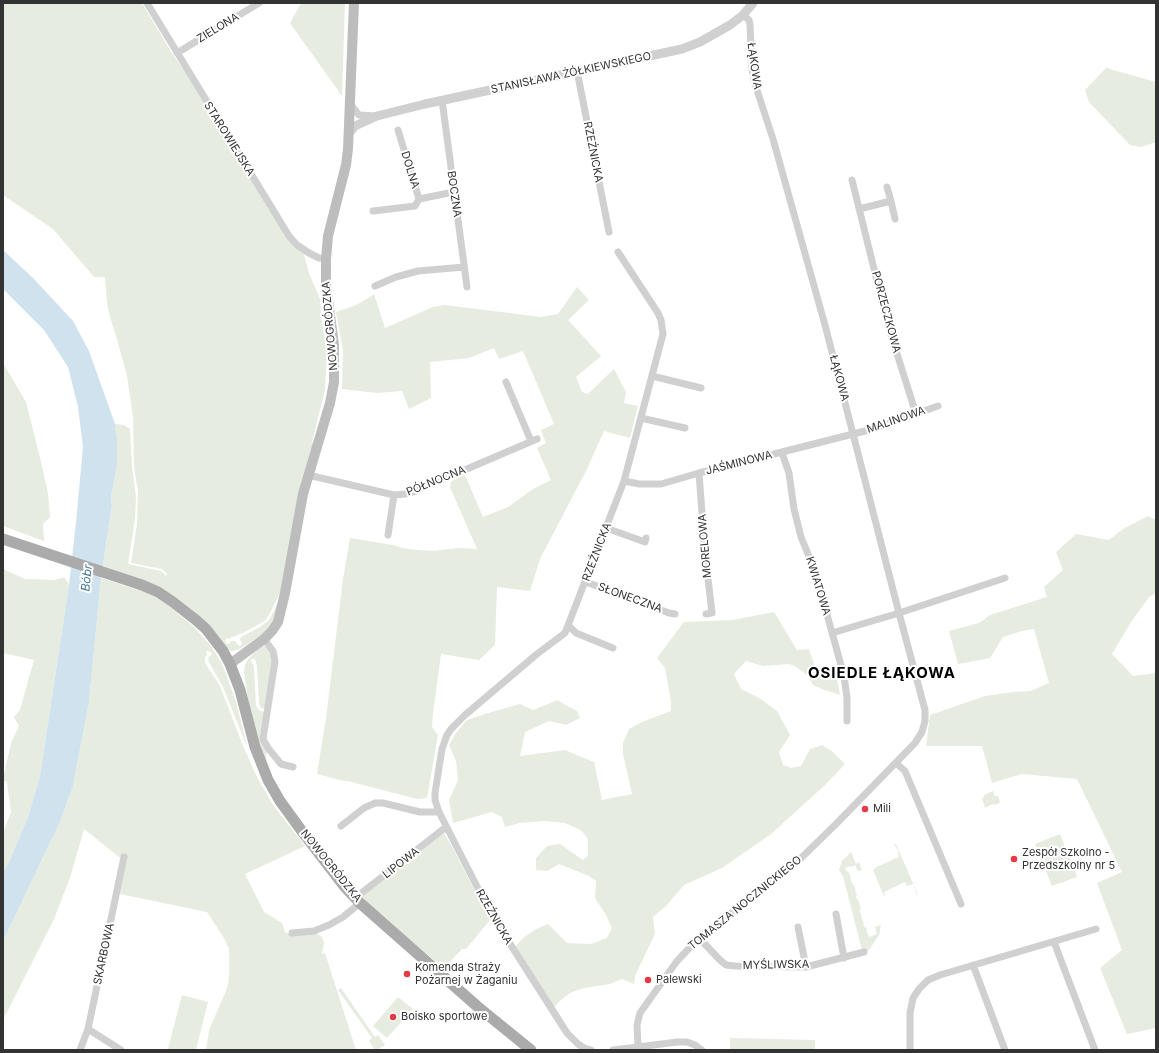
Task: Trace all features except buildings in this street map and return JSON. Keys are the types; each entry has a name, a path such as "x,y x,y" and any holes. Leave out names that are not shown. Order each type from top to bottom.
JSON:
{"main road":[{"name":"NOWOGRÓDZKA","path":"354,3 351,105 346,165 328,236 326,259 326,286 334,345 334,382 330,403 308,476 299,513 285,593 278,622 264,639 230,664 240,690 255,747 274,791 304,834 344,886 358,901 478,1007 531,1050"},
{"path":"3,538 142,585 158,592 173,602 206,629 223,651 230,664"}],"street":[{"name":"STAROWIEJSKA","path":"147,3 289,236 297,245 308,253 319,258 326,259"},
{"name":"ZIELONA","path":"177,53 259,3"},
{"name":"STANISŁAWA ŻÓŁKIEWSKIEGO","path":"349,133 355,126 377,116 442,100 682,49 714,35 730,25 743,15 753,3"},
{"name":"ŁĄKOWA","path":"743,15 749,20 750,25 754,81 783,174 825,325 925,710 922,732 915,743"},
{"name":"RZEŹNICKA","path":"577,71 609,232"},
{"name":"BOCZNA","path":"442,100 467,287"},
{"name":"STANISŁAWA ŻÓŁKIEWSKIEGO","path":"351,105 359,114 377,116"},
{"name":"DOLNA","path":"398,130 419,199 454,192"},
{"name":"PORZECZKOWA","path":"852,180 888,324 916,414"},
{"path":"887,187 895,219"},
{"path":"373,212 415,206 419,199"},
{"path":"859,210 891,201"},
{"name":"RZEŹNICKA","path":"591,1050 584,1048 573,1040 491,914 446,827 435,800 436,783 444,742 451,729 465,715 537,654 566,633 624,481 663,334 661,320 658,313 618,252"},
{"path":"375,286 396,277 418,271 464,267"},
{"path":"652,376 701,388"},
{"name":"PÓŁNOCNA","path":"308,476 394,495 413,492 534,440 506,382"},
{"name":"MALINOWA","path":"853,434 873,429 938,406"},
{"path":"641,418 685,428"},
{"name":"JAŚMINOWA","path":"624,481 639,484 661,484 853,434"},
{"name":"KWIATOWA","path":"782,453 790,473 794,509 801,537 815,571 844,676 848,721"},
{"name":"MORELOWA","path":"699,473 705,553 712,613 706,614"},
{"path":"388,535 394,495"},
{"path":"606,528 645,542 646,538"},
{"path":"832,633 899,613 1005,578"},
{"name":"SŁONECZNA","path":"586,582 674,614"},
{"path":"569,626 576,633 614,648"},
{"path":"264,639 273,651 275,660 264,739 268,748 281,764 293,767"},
{"name":"TOMASZA NOCZNICKIEGO","path":"638,1047 637,1025 640,1013 677,961 699,938 795,864 915,743"},
{"path":"896,763 905,771 961,904"},
{"path":"341,826 364,808 375,803 383,803 420,812 439,812"},
{"name":"LIPOWA","path":"292,933 322,929 337,921 358,901 446,827"},
{"name":"SKARBOWA","path":"80,1050 88,1029 124,857"},
{"path":"836,914 844,958"},
{"path":"798,927 806,967"},
{"path":"910,1050 910,1012 913,998 918,988 928,980 940,975 1096,929"},
{"name":"MYŚLIWSKA","path":"699,938 726,965 735,966 806,967 864,952"},
{"path":"1054,942 1095,1050"},
{"path":"973,965 1005,1050"},
{"path":"88,1029 121,1050"},
{"path":"613,1050 677,1042 687,1042 702,1050"}],"shaded area":[{"path":"3,3 142,3 173,55 226,128 296,243 305,251 304,255 309,273 320,299 321,317 327,351 325,390 312,442 314,444 282,589 266,620 245,632 228,639 227,638 225,641 229,644 231,641 235,641 239,646 242,645 240,639 241,637 260,627 269,620 278,603 275,618 270,626 260,636 238,650 228,650 196,613 180,600 142,579 103,566 112,506 111,497 117,466 117,440 115,424 124,425 130,429 132,467 136,497 135,519 128,564 161,571 166,576 167,574 162,569 131,563 137,524 138,491 134,462 133,417 127,376 107,303 105,277 94,277 53,229 3,195"},
{"path":"301,3 345,3 342,96 290,23"},
{"path":"1106,68 1156,82 1156,142 1141,147 1130,145 1089,102 1085,90"},
{"path":"577,287 589,300 568,320 601,356 576,377 582,392 588,394 614,369 626,392 624,403 638,406 630,438 604,431 587,469 540,559 530,591 497,587 495,645 479,660 441,654 432,727 438,735 427,798 417,799 317,774 326,718 343,579 350,538 393,545 406,549 433,551 457,548 477,549 450,487 451,482 465,475 483,517 508,507 533,489 551,480 537,448 546,443 541,430 554,424 523,351 499,359 494,348 469,358 430,362 431,398 409,409 402,391 377,393 342,389 343,351 336,312 354,306 374,294 385,328 433,307 445,305 541,317 558,314"},
{"path":"3,363 26,402 41,462 48,493 50,517 43,524 44,541 3,526"},
{"path":"1148,516 1156,520 1156,593 1149,597 1131,622 1112,654 1133,676 1156,673 1156,1028 1127,1034 1100,968 1122,950 1097,883 1122,872 1077,779 1022,774 992,783 982,746 926,746 930,715 985,696 1031,691 1049,683 1034,629 1003,637 990,658 958,664 949,631 979,623 990,615 1047,597 1044,587 1063,570 1056,552 1076,534 1109,540 1123,529"},
{"path":"3,569 25,579 55,580 65,578 69,585 40,776 28,817 3,873 3,833 11,812 7,782 3,779 11,743 19,726 14,717 20,710 34,660 3,653"},
{"path":"101,578 138,590 139,589 168,605 193,626 211,646 222,664 236,702 248,749 223,687 209,662 208,658 212,654 211,652 206,651 207,654 205,663 220,686 243,746 257,777 273,805 305,846 245,874 264,912 282,923 285,932 293,936 317,934 322,937 324,943 322,954 325,953 356,1050 206,1050 209,1030 228,984 229,949 224,938 207,912 120,894 127,858 119,857 84,829 70,878 54,919 3,1020 3,941 60,822 73,786 89,702"},
{"path":"774,612 797,650 809,649 817,673 836,671 840,695 813,685 807,675 795,666 789,664 763,666 746,661 734,674 741,689 761,699 777,711 790,735 779,752 783,765 791,768 801,766 810,749 822,745 833,752 845,764 825,785 771,834 722,868 684,885 666,906 653,917 655,934 635,976 634,984 622,979 610,984 584,988 570,993 552,1010 513,949 523,938 536,929 548,924 567,943 591,944 607,938 612,928 595,898 596,881 589,876 559,864 547,871 536,870 536,858 547,846 560,844 583,860 588,856 588,839 581,830 565,823 544,821 519,823 505,827 502,817 492,812 453,823 449,800 458,780 456,761 449,745 456,733 467,720 520,704 533,710 558,700 577,711 580,718 566,725 549,721 525,732 520,756 565,750 594,762 602,800 632,794 623,754 623,743 629,729 642,722 671,711 671,701 665,668 657,658 684,622 733,620"},
{"path":"262,646 269,650 272,661 265,709 261,708 259,704 257,666 255,659 252,659 251,661 254,666 256,706 259,710 264,712 267,749 266,762 251,719 244,672 245,664 249,658"},
{"path":"993,791 995,796 998,796 1000,802 996,805 993,804 985,808 982,798 984,795"},
{"path":"444,833 490,920 466,949 462,949 444,968 379,914 362,896"},
{"path":"1060,834 1077,877 1052,886 1035,844"},
{"path":"894,844 896,844 918,895 913,884 907,886 905,882 884,892 884,896 873,870 876,868 875,867 899,857 899,852"},
{"path":"851,852 856,864 859,862 862,870 857,871 856,865 845,868 847,872 848,871 851,878 850,879 856,890 857,900 858,899 861,909 859,910 869,937 877,934 875,927 881,925 879,935 869,950 864,952 862,950 843,876 839,870 842,861"},
{"path":"341,988 375,1037 378,1035 385,1045 375,1050 369,1041 372,1038 338,990"},
{"path":"182,995 208,1002 196,1050 166,1050 168,1049"},
{"name":"Boisko sportowe","path":"398,997 413,1009 387,1038 373,1026"},
{"path":"730,1038 815,1040 815,1050 730,1050"}],"water":[{"name":"Bóbr","path":"3,250 33,278 73,321 89,351 115,424 117,440 117,466 111,497 112,506 101,578 89,702 73,786 60,822 3,941 3,873 28,817 40,776 69,585 83,447 78,407 68,367 44,330 3,289"}],"place":[{"name":"Mili","path":"865,809"},
{"name":"Zespół Szkolno - Przedszkolny nr 5","path":"1014,859"},
{"name":"Komenda Straży Pożarnej w Żaganiu","path":"407,974"},
{"name":"Palewski","path":"648,980"},
{"name":"Boisko sportowe","path":"393,1017"}],"district":[{"name":"OSIEDLE ŁĄKOWA","path":"882,673"}]}
